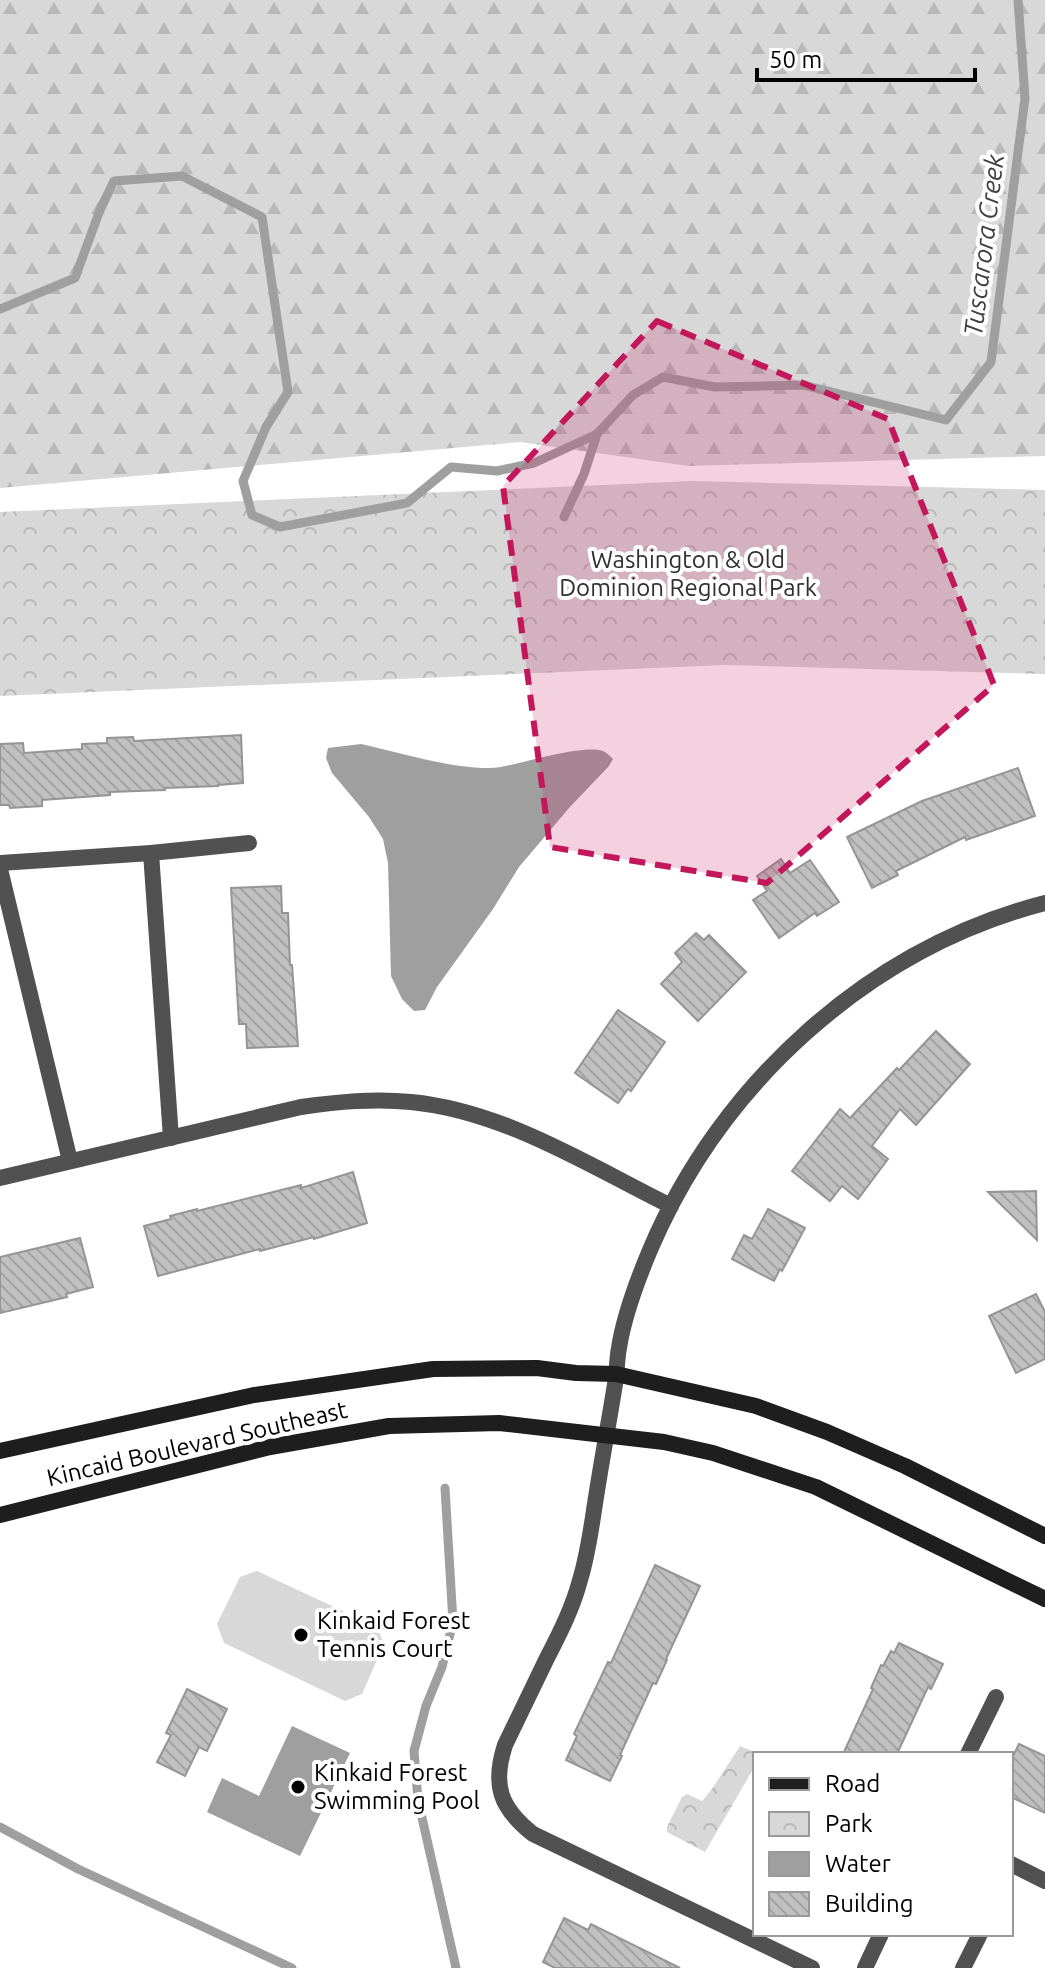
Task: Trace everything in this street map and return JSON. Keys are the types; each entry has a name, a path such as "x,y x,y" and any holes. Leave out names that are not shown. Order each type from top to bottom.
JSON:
{"street":[{"path":"0,863 249,843"},
{"path":"151,853 171,1138"},
{"path":"0,869 70,1161"},
{"path":"812,1968 533,1834 517,1822 505,1805 499,1785 499,1765 505,1745 566,1620 580,1581 607,1435 619,1347 629,1306 671,1206 700,1155 751,1088 780,1057 843,1002 914,956 951,937 990,920 1045,903"},
{"path":"0,1178 301,1107 352,1101 411,1102 462,1110 515,1128 671,1206"},
{"name":"Kincaid Boulevard Southeast","path":"0,1451 254,1395 433,1369 537,1368 616,1374 756,1406 827,1432 905,1466 1045,1536"},
{"name":"Kincaid Boulevard Southeast","path":"0,1515 270,1447 389,1426 499,1423 664,1442 713,1453 816,1487 1045,1599"},
{"path":"969,1752 996,1697"},
{"path":"1013,1866 1045,1881"},
{"path":"865,1968 880,1936"},
{"path":"963,1968 979,1936"}],"highlighted area":[{"path":"657,321 888,419 994,685 767,883 550,847 503,486"}],"green space":[{"path":"0,0 1045,0 1045,456 688,466 520,442 0,488"},
{"name":"Washington & Old Dominion Regional Park","path":"692,481 1045,490 1045,674 725,665 0,696 0,512"},
{"name":"Kinkaid Forest Tennis Court","path":"257,1571 377,1627 384,1644 362,1694 345,1701 224,1643 217,1624 240,1577"},
{"path":"740,1746 754,1752 753,1769 705,1852 667,1832 667,1827 682,1797 687,1794 702,1801"}],"water":[{"path":"361,744 469,767 501,767 582,750 603,751 613,759 519,867 437,987 425,1010 414,1011 402,999 391,976 388,863 383,839 332,773 326,758 328,748"},
{"name":"Kinkaid Forest Swimming Pool","path":"292,1726 350,1753 300,1856 207,1812 222,1778 259,1796"}],"building":[{"path":"241,735 243,783 110,792 110,795 42,800 42,806 10,808 9,805 0,805 0,744 23,743 24,753 82,749 82,744 107,743 107,738 133,737 134,741"},
{"path":"1018,768 1035,816 966,840 965,837 896,871 898,875 872,888 847,837 922,801"},
{"path":"781,859 790,873 810,860 839,902 817,916 815,913 779,938 753,900 767,891 757,876"},
{"path":"281,886 282,913 288,913 298,1046 247,1048 246,1024 239,1024 231,888"},
{"path":"696,933 704,940 709,935 746,972 698,1021 661,984 682,962 675,953"},
{"path":"618,1010 665,1042 631,1091 628,1089 618,1103 575,1073"},
{"path":"936,1031 970,1064 916,1125 900,1109 872,1146 888,1159 858,1199 842,1186 830,1201 792,1171 840,1109 850,1118"},
{"path":"353,1172 367,1223 314,1239 260,1249 158,1276 144,1226 197,1209 301,1185 301,1188"},
{"path":"1036,1191 1037,1240 988,1192"},
{"path":"768,1209 805,1228 774,1281 732,1259 744,1235 752,1239"},
{"path":"80,1238 93,1287 66,1294 67,1297 0,1313 0,1257"},
{"path":"1036,1294 1045,1312 1045,1359 1016,1373 989,1316"},
{"path":"655,1565 700,1586 610,1781 566,1760 577,1736 574,1734 608,1662 611,1663"},
{"path":"899,1643 943,1664 931,1689 928,1687 898,1752 844,1752 881,1665 891,1651 894,1653"},
{"path":"187,1689 227,1709 207,1751 199,1747 185,1776 157,1762 171,1735 166,1733"},
{"path":"1019,1744 1045,1756 1045,1813 1013,1798 1013,1756"},
{"path":"564,1918 588,1930 591,1924 680,1968 555,1968 543,1962"}],"waterway":[{"name":"Tuscarora Creek","path":"0,309 75,278 114,181 182,176 262,217 288,392 266,427 243,481 252,515 280,527 407,503 451,467 497,471 534,463 597,434 633,395 663,377 715,387 803,385 946,420 991,362 1025,98 1018,0"},
{"path":"564,517 584,474 597,434"},
{"path":"445,1488 453,1622 442,1667 426,1706 414,1751 418,1800 456,1968"},
{"path":"0,1827 78,1869 292,1968"}],"place":[{"name":"Kinkaid Forest Tennis Court","path":"301,1635"},
{"name":"Kinkaid Forest Swimming Pool","path":"298,1787"}]}
